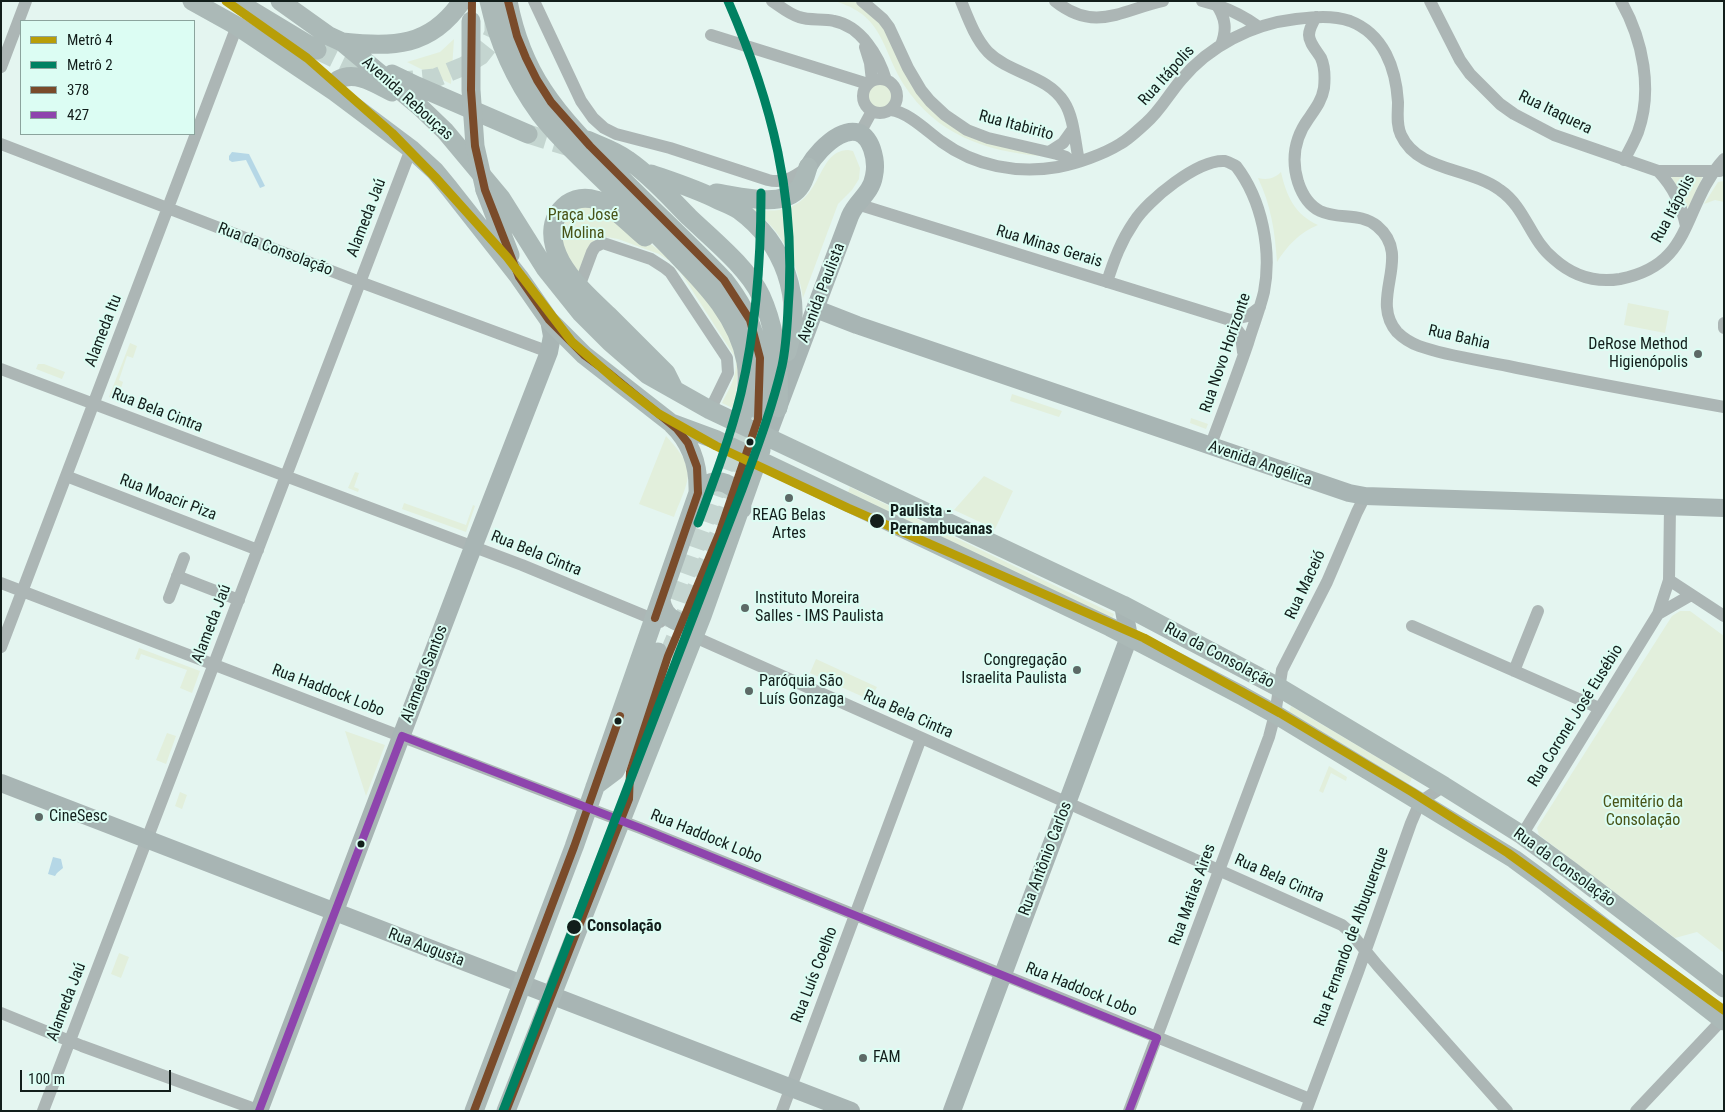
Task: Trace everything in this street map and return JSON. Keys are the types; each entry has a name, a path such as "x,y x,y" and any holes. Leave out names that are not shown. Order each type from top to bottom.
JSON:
{"main road":[{"name":"Avenida Rebouças","path":"192,1 237,26 335,92 411,149 435,171 519,277 549,320"},
{"path":"236,1 317,50"},
{"name":"Avenida Rebouças","path":"280,1 329,36 342,42 438,124 501,198 545,268 581,314 610,342 648,374 676,392"},
{"path":"342,42 378,46 396,45 415,40 438,27 455,12 462,1"},
{"path":"472,1 470,90 475,146 485,190 519,277"},
{"path":"489,1 505,50 526,94 541,116 574,152 699,278 722,306 739,338 746,362 751,412 760,358 750,320 719,275 580,136 556,109 526,58 513,23 508,1"},
{"path":"359,56 374,59 393,75 528,134"},
{"path":"335,92 338,80 352,76 370,81 396,94 412,107 420,107"},
{"path":"700,191 768,200 784,199 799,188 808,167 818,152 831,140 845,133 860,133"},
{"name":"Avenida Paulista","path":"506,1111 694,637 850,216 871,187 875,167 870,145 860,133"},
{"path":"580,136 614,151 642,170 736,263 756,287 766,308 775,338 778,357 778,408"},
{"path":"651,174 700,191 737,209 765,234 778,254 790,283 792,337 787,352"},
{"path":"676,392 666,373 570,276 556,252 553,241 553,228 556,216 570,202 580,198 589,198 608,207 655,245 678,256"},
{"name":"Avenida Angélica","path":"816,309 857,325 1210,447 1332,488 1365,496 1724,508"},
{"name":"Rua da Consolação","path":"549,320 584,355 671,423 718,440 1129,637 1275,714 1514,859 1723,1021"},
{"name":"Alameda Santos","path":"259,1111 549,352 552,336 549,320"},
{"name":"Rua da Consolação","path":"676,392 710,410 1123,605 1280,688 1522,835 1724,988"},
{"path":"671,423 683,436 693,454 697,467 698,493"},
{"path":"629,799 630,772 656,654 654,620 698,493 701,488 711,482 725,482 739,494 742,509"},
{"path":"661,600 666,613 675,621 694,622 702,616"},
{"path":"1123,605 1129,637"},
{"name":"Rua Antônio Carlos","path":"952,1111 1129,637"},
{"path":"656,654 648,648 655,646 669,647 679,656 681,670"},
{"path":"474,1111 574,848 595,786 615,771 618,766 656,654"},
{"name":"Rua Augusta","path":"1,783 851,1111"}],"street":[{"path":"1,67 26,1"},
{"path":"534,1 581,101 593,118 604,128 616,134 670,148 768,180 782,182 808,167"},
{"path":"772,1 802,18 841,23 849,27 863,40 882,66 886,80 893,85 897,93 896,104 890,110 881,114 872,111 866,106 863,99 864,91 870,83 870,62 863,40"},
{"name":"Rua Itabirito","path":"862,1 883,19 889,27 908,68 921,90 945,115 967,130 988,138 1049,152 1076,162"},
{"path":"961,1 974,31 988,52 1017,70 1046,84 1065,102 1072,121 1076,162"},
{"path":"1055,1 1070,10 1092,18 1108,17 1163,1"},
{"path":"1202,1 1216,4 1238,13 1259,27"},
{"name":"Rua Itaquera","path":"1430,1 1460,60 1477,82 1500,104 1532,124 1554,135 1658,171 1718,171"},
{"path":"1622,1 1641,51 1645,91 1638,132 1624,160"},
{"path":"1216,4 1222,14 1225,25 1220,45"},
{"name":"Rua Itápolis","path":"890,110 902,113 952,149 976,161 1002,168 1031,170 1060,167 1120,144 1148,122 1186,74 1220,45 1259,27 1280,21 1316,17 1341,18 1366,29 1387,53 1397,84 1397,124 1407,145 1415,154 1441,167 1474,175 1489,182 1511,198 1521,210 1540,244 1563,268 1591,279 1608,281 1640,274 1655,267 1670,254 1682,237 1686,226 1724,160"},
{"name":"Rua Bahia","path":"1316,17 1309,35 1322,60 1325,71 1323,96 1301,130 1294,153 1295,173 1303,194 1312,207 1334,216 1348,215 1370,221 1386,236 1393,259 1386,312 1398,333 1412,342 1430,349 1573,380 1724,407"},
{"name":"Alameda Itu","path":"1,647 237,26"},
{"path":"711,35 870,83 886,80"},
{"name":"Rua Itápolis","path":"897,93 925,129"},
{"path":"860,133 872,111"},
{"path":"1049,152 1063,143 1073,129"},
{"name":"Rua da Consolação","path":"1,144 360,282 549,352"},
{"name":"Alameda Jaú","path":"43,1111 411,149"},
{"name":"Rua Novo Horizonte","path":"1107,282 1120,246 1140,212 1184,176 1217,162 1228,162 1236,166 1252,194 1262,223 1265,239 1266,271 1260,307 1210,447"},
{"path":"1658,171 1678,198 1686,226"},
{"name":"Rua Minas Gerais","path":"858,204 1230,320"},
{"path":"579,287 592,252 595,247 603,243 651,259 665,268 686,295 727,358 728,373 710,410"},
{"path":"1243,357 1241,335 1230,320 1244,318 1260,307"},
{"name":"Rua Bela Cintra","path":"1,369 529,568 694,637 1331,919 1350,932 1507,1111"},
{"name":"Rua Moacir Piza","path":"66,476 258,550"},
{"name":"Rua Maceió","path":"1280,688 1282,670 1327,582 1356,512 1365,496"},
{"name":"Rua Coronel José Eusébio","path":"1522,835 1658,614 1669,580 1670,506"},
{"path":"169,598 184,558"},
{"path":"177,576 239,600"},
{"path":"1669,580 1724,616"},
{"name":"Rua Haddock Lobo","path":"1,583 621,820 1157,1038 1308,1105"},
{"name":"Rua Coronel José Eusébio","path":"1658,614 1690,595"},
{"path":"1514,671 1538,611"},
{"path":"1412,626 1599,708"},
{"name":"Rua Matias Aires","path":"1129,1111 1220,870 1275,714 1280,688"},
{"name":"Rua Luís Coelho","path":"782,1111 921,738"},
{"path":"1420,802 1444,786"},
{"name":"Rua Fernando de Albuquerque","path":"1308,1105 1420,802"},
{"path":"1,1013 69,1041 259,1111"},
{"path":"1636,1111 1723,1021"}],"green space":[{"path":"834,1 858,1 876,16 935,109 1040,156 1000,150 963,137 946,128 917,102 904,85 879,34 872,24 863,15 850,7"},
{"path":"454,39 451,84 407,62 440,52"},
{"path":"880,83 889,87 893,96 889,105 880,109 871,105 867,96 871,87"},
{"path":"848,150 853,151 860,168 859,179 852,190 838,204 803,298 797,272 787,249 772,227 753,209 777,210 794,205 806,196 828,161 836,153"},
{"path":"1281,172 1293,203 1303,216 1318,225 1305,231 1294,240 1277,262 1272,219 1258,178 1270,178"},
{"path":"1671,176 1703,176 1688,208"},
{"path":"1724,181 1724,202 1715,200 1704,204 1718,182"},
{"name":"Praça José Molina","path":"587,204 629,229 659,250 668,258 725,319 738,368 736,393 765,414 762,421 722,403 736,369 735,357 681,273 671,262 659,254 618,239 606,237 595,240 590,244 578,273 560,244 563,223 570,212"},
{"path":"1628,303 1669,311 1665,333 1624,325"},
{"path":"130,343 137,346 133,358 127,356 119,380 123,382 117,400 109,397"},
{"path":"38,364 44,364 65,372 62,379 36,369"},
{"path":"1012,394 1062,411 1059,417 1010,401"},
{"path":"1191,418 1208,424 1206,429 1190,423"},
{"path":"666,436 683,458 688,474 687,483 674,517 639,504"},
{"path":"355,472 359,473 354,487 359,489 358,492 348,488"},
{"path":"984,476 1013,491 995,529 954,510"},
{"path":"850,487 1114,614 1112,619 848,492"},
{"path":"404,503 466,525 473,505 475,506 466,532 402,509"},
{"name":"Cemitério da Consolação","path":"1680,611 1690,611 1724,636 1724,953 1697,932 1675,938 1539,835 1537,828 1672,616"},
{"path":"139,648 200,671 192,693 180,688 187,670 141,654 139,660 135,659"},
{"path":"816,659 877,687 870,700 810,673"},
{"path":"1291,706 1412,778 1409,784 1289,712"},
{"path":"345,731 385,745 366,796"},
{"path":"167,733 176,736 166,764 156,760"},
{"path":"1329,766 1347,777 1346,781 1331,773 1323,793 1319,791"},
{"path":"180,792 187,795 182,809 175,806"},
{"path":"119,953 129,957 121,978 111,974"}],"water":[{"path":"232,152 249,154 265,186 260,188 246,160 232,162 229,160"},
{"path":"53,857 61,859 63,868 55,876 48,874"}],"tunnel":[{"path":"317,50 371,76 403,81 435,78 464,66 480,56 488,46 494,33 494,16"},
{"path":"528,134 576,149"},
{"path":"668,656 719,534 758,419 759,410"},
{"path":"667,627 743,414"}],"metro line":[{"name":"4","path":"226,1 307,58 392,133 437,179 507,257 572,342 659,414 716,446 848,508 1144,638 1280,713 1412,792 1508,853 1724,1010"},
{"name":"2","path":"503,1111 741,492 769,414 782,366 787,331 790,269 785,191 769,114 744,39 728,1"},
{"name":"2","path":"698,523 732,426 746,368 757,294 761,193"}],"transit line":[{"name":"378","path":"472,1 471,90 475,146 485,190 519,277 549,320 584,355 677,429 688,443 697,467 698,493 655,618"},
{"name":"378","path":"506,1111 629,799 630,772 668,656 719,534 758,419 760,358 750,320 724,280 590,146 551,102 526,58 517,36 508,1"},
{"name":"378","path":"474,1111 574,847 620,716"},
{"name":"427","path":"259,1111 402,736 640,828 1157,1038 1129,1111"}],"place":[{"name":"DeRose Method Higienópolis","path":"1698,354"},
{"name":"REAG Belas Artes","path":"789,498"},
{"name":"Paulista - Pernambucanas","path":"877,521"},
{"name":"Instituto Moreira Salles - IMS Paulista","path":"745,608"},
{"name":"Congregação Israelita Paulista","path":"1077,670"},
{"name":"Paróquia São Luís Gonzaga","path":"749,691"},
{"name":"CineSesc","path":"39,817"},
{"name":"Consolação","path":"574,927"},
{"name":"FAM","path":"863,1058"}]}
